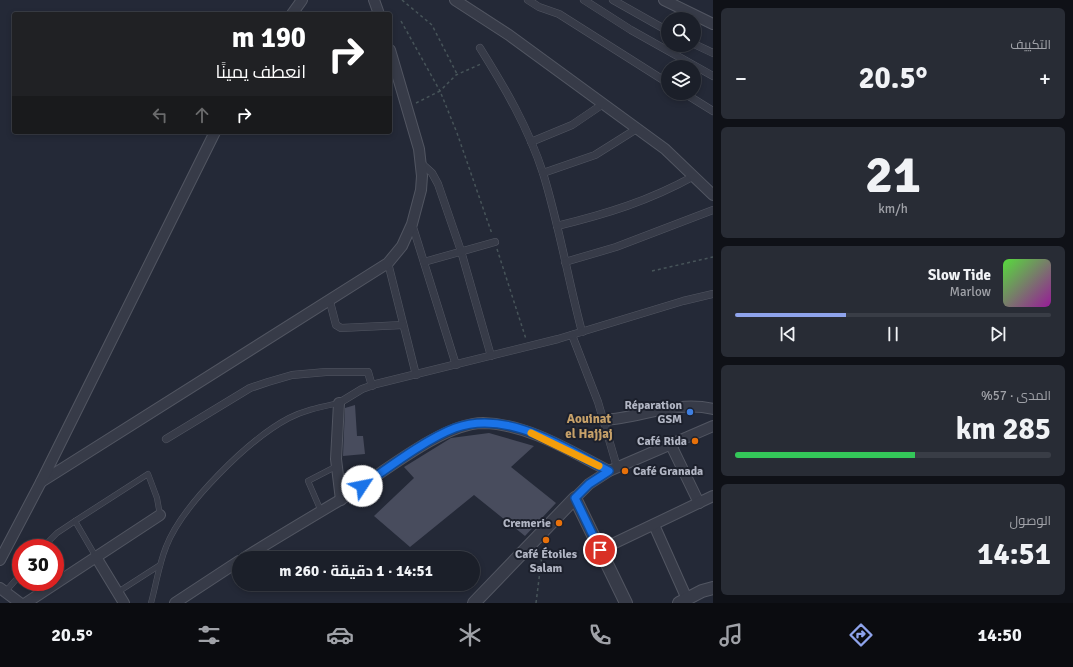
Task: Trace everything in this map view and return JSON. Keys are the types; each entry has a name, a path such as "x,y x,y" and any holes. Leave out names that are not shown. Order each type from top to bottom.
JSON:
{"street":[{"path":"293,12 302,0"},
{"path":"374,0 378,12"},
{"path":"455,0 509,35 638,128 665,149 713,195"},
{"path":"528,0 539,7 560,14 661,79"},
{"path":"584,0 631,30 713,76"},
{"path":"613,0 661,27"},
{"path":"664,0 712,21"},
{"path":"701,47 713,53"},
{"path":"480,48 510,97 531,142 543,173 582,332"},
{"path":"41,482 330,302 388,263 402,246 412,224 421,190 421,163 419,149 392,57"},
{"path":"695,100 713,111"},
{"path":"531,142 572,125 603,104"},
{"path":"543,173 595,155 638,128"},
{"path":"0,560 41,482 214,134"},
{"path":"421,163 432,173 438,184 461,251 491,356"},
{"path":"556,226 596,216 639,202 659,194 694,176"},
{"path":"565,262 616,247 713,210"},
{"path":"412,224 456,365"},
{"path":"424,262 495,242"},
{"path":"388,263 416,375"},
{"path":"341,500 337,466 339,403 372,386 572,335 676,303 713,294"},
{"path":"330,302 336,325 341,328 403,325"},
{"path":"572,335 604,420 613,469"},
{"path":"166,439 250,388 292,375 326,372 368,372 372,386"},
{"path":"604,420 636,416 667,408 696,407 713,409"},
{"path":"255,551 341,500 445,432 469,424 500,424 539,435 613,469"},
{"path":"474,603 589,484 613,469 670,443 713,426"},
{"path":"670,443 700,503"},
{"path":"600,550 713,496"},
{"path":"575,498 626,603"},
{"path":"26,603 160,515"},
{"path":"654,525 683,601 702,591 713,588"},
{"path":"96,558 124,603"},
{"path":"175,603 232,566"},
{"path":"3,590 20,603"}],"lane":[{"path":"151,603 166,547 186,510 215,478 268,430 304,411 339,403"},
{"path":"321,511 308,481 337,466"},
{"path":"51,539 57,533 148,474 157,498 160,515"},
{"path":"75,521 96,558"},
{"path":"118,592 160,565"},
{"path":"3,590 12,582"}],"path":[{"path":"402,0 432,26 457,74"},
{"path":"400,21 440,91 457,133 495,242 528,346"},
{"path":"406,108 440,91 456,75 487,61"},
{"path":"652,271 713,258"},
{"path":"536,603 545,529"}],"building":[{"path":"355,405 357,436 363,436 365,454 343,456 345,408"},
{"path":"489,433 534,446 511,467 556,503 525,536 474,495 410,547 374,516 414,478 404,467 451,438"}],"slow traffic":[{"path":"531,433 539,435 599,466"}],"place":[{"name":"Réparation GSM","path":"690,412"},
{"name":"Café Rida","path":"695,441"},
{"name":"Café Granada","path":"625,471"},
{"name":"Cremerie","path":"559,523"},
{"name":"Café Étoiles Salam","path":"546,540"}],"district":[{"name":"Aouinat el Hajjaj","path":"589,426"}],"route":[{"path":"362,486 445,432 469,424 481,423 500,424 515,428 539,435 609,471 598,476 575,498 600,550"}]}
